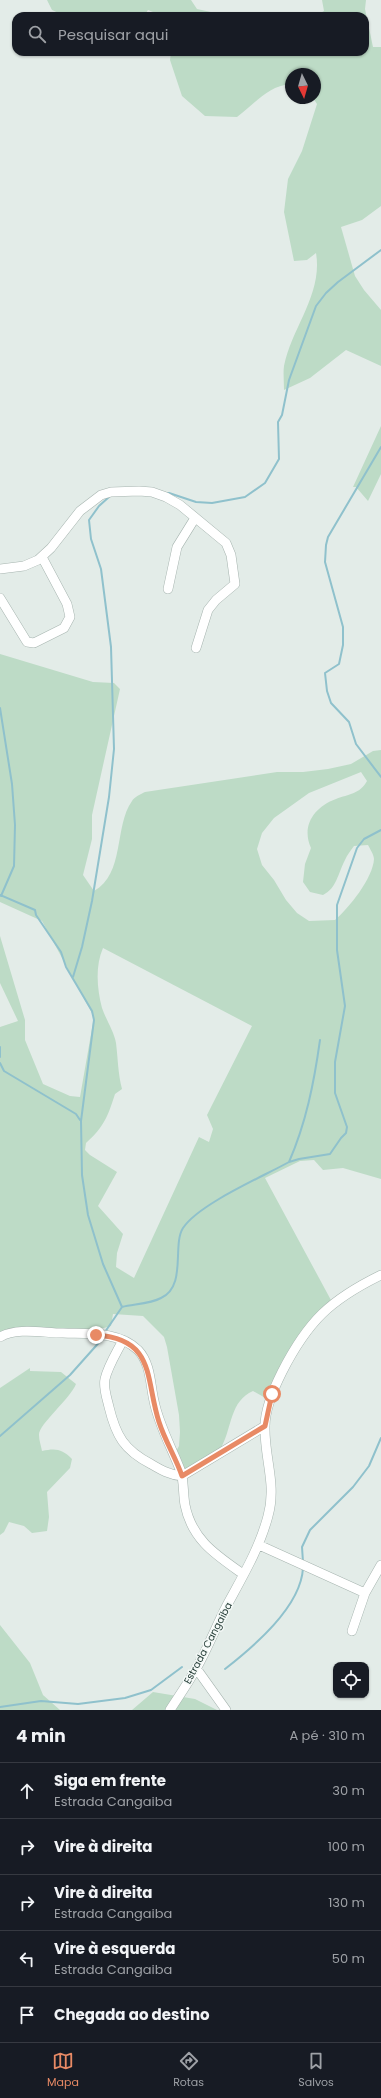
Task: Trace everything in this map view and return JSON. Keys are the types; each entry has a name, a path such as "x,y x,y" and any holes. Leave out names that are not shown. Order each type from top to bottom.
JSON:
{"street":[{"path":"0,569 24,566 42,557 80,511 101,495 111,492 152,492 166,497 180,505 228,546 236,581 233,588 216,600 208,610 196,648"},
{"path":"168,588 177,547 195,518"},
{"path":"0,598 28,642 34,643 64,628 70,617 67,604 42,557"},
{"name":"Estrada Cangaiba","path":"170,1710 196,1668 259,1546 272,1504 272,1488 265,1426 272,1394 277,1382 293,1350 312,1323 334,1304 381,1275"},
{"path":"0,1337 8,1333 26,1331 109,1336 123,1340 137,1350 146,1363 159,1422 182,1476 185,1505 196,1535 208,1548 244,1574"},
{"path":"123,1340 105,1379 105,1390 118,1435 128,1450 136,1456 172,1475 182,1476 265,1426"},
{"path":"259,1546 365,1593"},
{"path":"352,1631 365,1593 381,1565"},
{"path":"196,1668 226,1710"}],"green space":[{"path":"47,0 191,0 197,9 211,12 153,12 148,10 147,12 56,12 52,10"},
{"path":"322,0 366,0 366,12 322,12 324,11"},
{"path":"369,28 373,47 381,47 381,206 362,220 341,227 355,276 364,290 381,310 381,366 346,350 310,378 284,390 284,366 293,338 311,296 317,268 316,253 307,260 294,261 284,212 288,179 302,151 317,104 321,104 321,68 285,68 285,85 275,88 262,96 237,117 205,116 182,96 170,60 170,56 369,56"},
{"path":"381,426 381,474 368,501 356,487 353,487"},
{"path":"0,654 93,682 114,683 120,689 92,815 92,839 83,875 94,891 104,883 115,862 126,811 136,797 145,792 277,772 303,772 328,769 351,764 373,751 381,750 381,1179 343,1168 323,1170 314,1160 300,1161 265,1178 332,1302 317,1315 269,1400 253,1391 245,1395 236,1408 225,1439 219,1450 200,1463 185,1469 175,1453 179,1446 179,1415 167,1347 164,1337 143,1316 113,1314 111,1326 93,1331 0,1337 0,1027 18,1021 0,983 0,936 25,1020 25,1040 43,1084 70,1096 80,1097 94,1017 42,921 0,902","holes":["361,772 367,781 361,789 328,802 321,807 312,818 308,832 308,840 311,848 305,864 303,882 310,892 323,895 328,892 337,880 346,858 354,846 368,845 374,857 373,867 359,892 347,908 335,920 309,921 297,913 286,900 274,880 262,865 257,849 262,833 274,818 309,793","103,948 252,1026 207,1115 213,1129 209,1142 199,1137 134,1278 116,1267 117,1253 123,1234 98,1206 117,1172 90,1155 85,1150 86,1143 105,1121 115,1094 122,1089 116,1043 102,1008 99,993 98,970 100,955"]},
{"path":"30,1368 30,1371 61,1372 76,1384 68,1397 49,1418 39,1435 42,1451 62,1451 72,1459 70,1468 47,1492 49,1517 47,1531 32,1533 24,1526 9,1522 4,1532 0,1535 0,1388"},
{"path":"0,1625 30,1663 43,1695 60,1710 0,1710"},
{"path":"153,1692 195,1699 217,1710 132,1710"}],"waterway":[{"path":"165,493 196,502 212,503 245,497 265,483 279,459 278,422 282,415 289,380 316,306 326,293 338,282 381,250"},
{"path":"381,447 328,537 325,562 343,627 343,645 339,664 325,673 327,691 331,703 349,722 356,744 381,777"},
{"path":"73,977 82,947 92,901 109,797 114,749 111,647 101,569 91,539 89,520 99,506 109,497"},
{"path":"0,708 12,784 15,825 14,866 1,896"},
{"path":"105,1332 122,1307 152,1302 169,1292 174,1284 178,1265 180,1235 183,1228 191,1219 216,1201 289,1162 330,1154 346,1133 347,1127 335,1093 335,1062 345,1006 337,950 337,905 357,848 364,839 381,830"},
{"path":"0,895 35,910 36,915 61,952 66,967 92,1011 94,1020 81,1121 82,1175 88,1215 103,1264 122,1307"},
{"path":"289,1162 305,1118 320,1040"},
{"path":"0,1047 0,1057"},
{"path":"0,1063 4,1071 76,1114 80,1120"},
{"path":"0,1436 70,1375 103,1338"},
{"path":"303,1562 302,1547 310,1530 353,1487 369,1466 381,1438"},
{"path":"225,1669 261,1638 285,1611 294,1597 300,1583 303,1568"},
{"path":"0,1707 41,1701 78,1704 125,1698 151,1690 182,1667"}],"route":[{"path":"96,1335 115,1337 123,1340 130,1344 143,1356 149,1371 159,1422 182,1476 265,1426 272,1394"}]}
